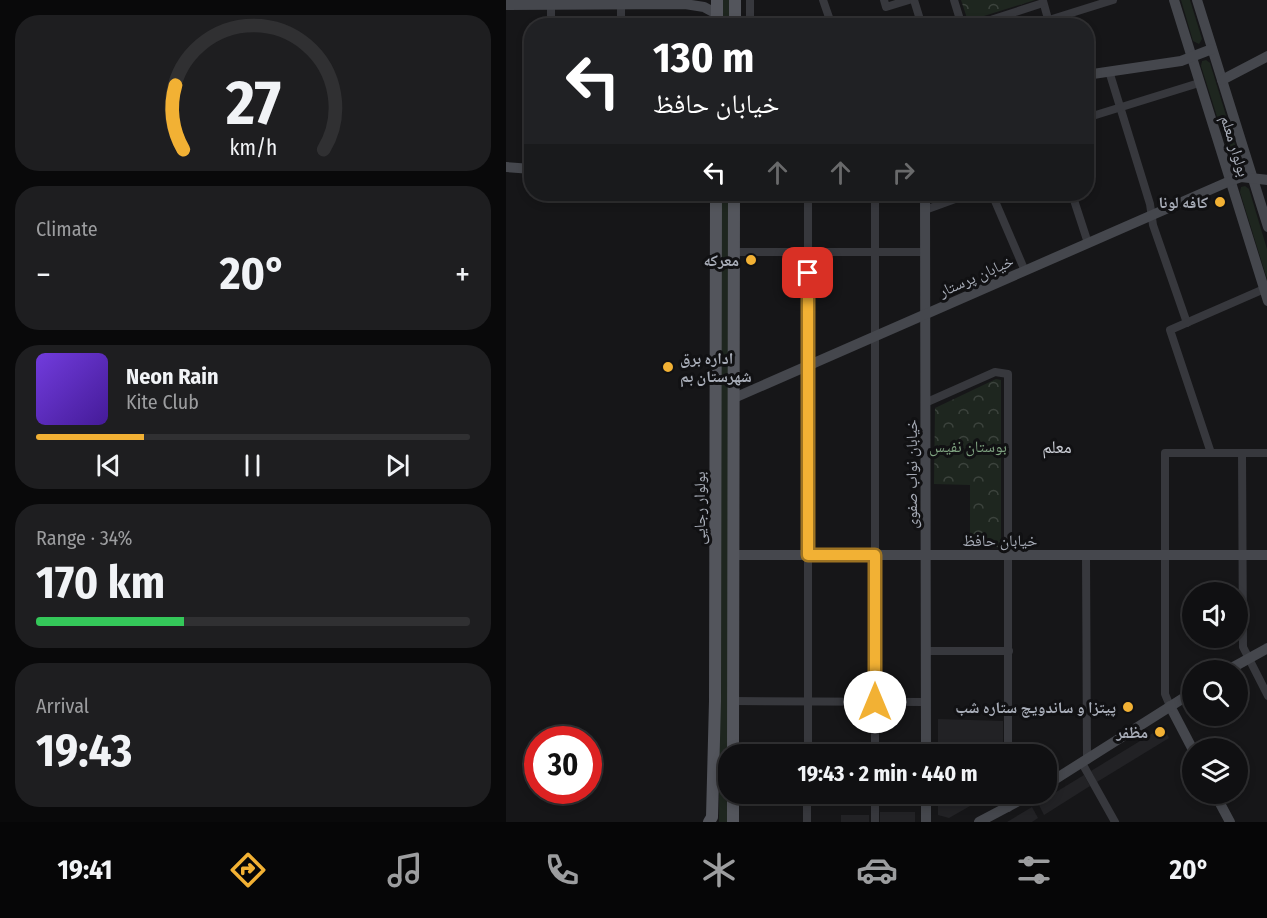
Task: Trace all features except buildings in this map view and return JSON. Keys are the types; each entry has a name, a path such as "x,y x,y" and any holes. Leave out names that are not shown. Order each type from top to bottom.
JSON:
{"main road":[{"path":"717,0 717,18"},
{"path":"736,18 737,1"},
{"name":"بولوار رجایی","path":"712,820 716,201"},
{"name":"بولوار رجایی","path":"733,744 734,201"},
{"path":"716,475 733,475"},
{"path":"733,804 733,822"}],"street":[{"path":"750,0 750,18"},
{"path":"823,0 829,18"},
{"path":"884,0 886,7 909,0"},
{"path":"914,0 920,18"},
{"path":"954,0 960,18"},
{"path":"1064,18 1113,0"},
{"name":"بولوار معلم","path":"1174,0 1268,302"},
{"name":"بولوار معلم","path":"1197,0 1268,227"},
{"path":"506,5 688,2 704,7 715,18"},
{"path":"996,18 1043,2 1048,18"},
{"path":"551,4 551,18"},
{"path":"621,4 621,18"},
{"path":"1094,74 1181,61 1212,49"},
{"path":"1222,80 1268,56"},
{"path":"1109,71 1151,215 1187,323"},
{"path":"1094,115 1199,83"},
{"path":"506,168 524,169"},
{"name":"خیابان پرستار","path":"734,398 1230,181 1241,177 1268,180"},
{"path":"808,201 808,744"},
{"path":"875,201 875,744"},
{"name":"خیابان نواب صفوی","path":"925,201 926,744"},
{"path":"925,210 950,201"},
{"path":"995,201 1025,271"},
{"path":"1074,201 1088,243"},
{"path":"734,252 925,252"},
{"path":"1211,453 1170,330 1264,289"},
{"path":"925,403 995,372 1008,374 1008,744"},
{"path":"1187,738 1165,694 1165,453 1268,453"},
{"path":"1242,453 1243,647 1268,696"},
{"name":"خیابان حافظ","path":"733,555 1268,555"},
{"path":"1086,555 1085,762 1115,822"},
{"path":"1246,660 1268,648"},
{"path":"926,651 1009,651"},
{"path":"1057,779 1182,698"},
{"path":"733,701 926,702"},
{"path":"807,822 808,804"},
{"path":"875,804 875,822"},
{"path":"926,804 926,822"},
{"path":"979,822 1015,804"},
{"path":"1220,804 1230,822"}],"shaded area":[{"path":"938,719 1003,721 1003,744 938,744"},
{"path":"1158,730 1166,732 1169,738 1097,782 1091,771"},
{"path":"1084,775 1090,786 1044,815 1038,804 1057,804 1057,791"},
{"path":"938,804 974,804 949,818 938,815"},
{"path":"1032,807 1038,818 1032,822 1007,822"},
{"path":"880,812 915,812 915,822 880,822"},
{"path":"841,815 869,815 869,822 841,822"}],"green space":[{"path":"722,0 731,0 730,18 722,18"},
{"path":"961,0 1035,0 978,18 967,18"},
{"path":"1181,0 1190,0 1202,39 1199,44 1193,41"},
{"path":"1206,60 1210,63 1240,161 1237,167 1232,164 1201,66 1202,61"},
{"path":"1245,186 1249,189 1267,249 1267,279 1240,192 1241,187"},
{"path":"721,201 730,201 728,744 719,744"},
{"name":"بوستان نفیس","path":"996,379 1001,380 1001,547 970,548 970,485 934,484 935,408"},
{"path":"719,804 728,804 728,822 719,822"}],"place":[{"name":"کافه لونا","path":"1220,202"},
{"name":"معرکه","path":"751,260"},
{"name":"اداره برق شهرستان بم","path":"668,367"},
{"name":"پیتزا و ساندویچ ستاره شب","path":"1128,707"},
{"name":"مظفر","path":"1160,732"}],"district":[{"name":"معلم","path":"1057,447"}],"route":[{"path":"808,273 808,555 875,555 875,702"}]}
